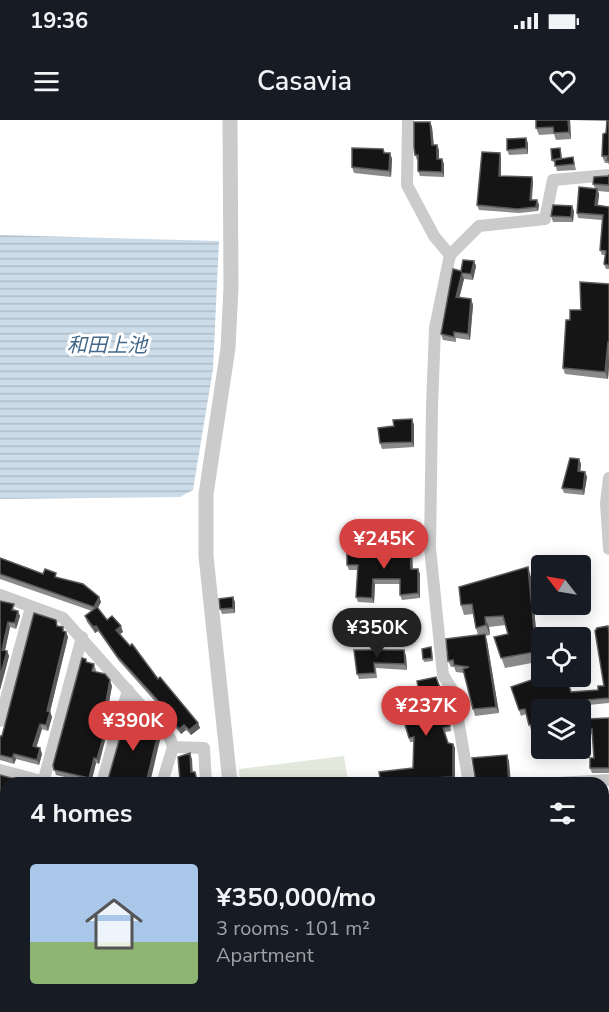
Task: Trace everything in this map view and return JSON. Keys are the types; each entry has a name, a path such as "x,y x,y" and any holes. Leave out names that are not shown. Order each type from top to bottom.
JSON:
{"street":[{"path":"229,777 206,556 206,494 228,348 231,287 230,120"},
{"path":"408,120 407,185 434,236 450,255"},
{"path":"468,777 453,691 443,675 430,548 435,328 450,255 479,226 546,219 553,180 609,175"},
{"path":"609,478 606,503 609,549"},
{"path":"0,595 63,618 82,637 170,738 173,747 164,777"},
{"path":"0,721 32,607"},
{"path":"46,777 82,637"},
{"path":"104,777 128,690"},
{"path":"173,747 204,748 206,777"},
{"path":"0,770 26,777"}],"shaded area":[{"path":"344,756 347,777 240,777 239,769"}],"water":[{"name":"和田上池","path":"0,235 219,241 213,369 193,490 180,497 0,499"}],"building":[{"path":"536,120 568,120 569,132 554,133 553,127 536,128"},
{"path":"607,120 609,120 609,161 608,156 602,156 603,134 606,133"},
{"path":"414,122 430,122 432,145 437,145 437,159 442,159 442,172 418,171 418,155 415,155 414,147"},
{"path":"526,138 526,148 507,150 507,139"},
{"path":"352,148 383,149 384,153 390,153 389,171 352,167"},
{"path":"560,148 561,158 552,160 551,149"},
{"path":"482,152 500,153 499,176 532,177 530,200 537,200 536,207 517,209 477,205"},
{"path":"573,157 574,164 555,166 555,160"},
{"path":"609,175 609,185 593,184 594,177"},
{"path":"579,187 597,189 595,205 609,207 609,265 604,264 606,251 600,250 603,215 577,213"},
{"path":"553,205 572,206 571,217 551,216"},
{"path":"463,260 474,261 471,274 462,273 456,297 471,299 468,334 454,332 454,337 441,334 453,269 461,271"},
{"path":"580,282 609,284 609,342 605,372 563,368 566,320 570,320 570,310 581,310"},
{"path":"412,419 412,442 380,443 378,428 394,426 393,420"},
{"path":"570,458 579,459 578,471 585,472 583,490 562,488"},
{"path":"410,548 411,569 418,569 418,593 400,595 400,579 373,579 372,598 356,597 358,565 347,565 347,553 361,549 361,553"},
{"path":"0,558 43,574 45,569 56,573 55,577 83,584 99,597 94,607 0,574"},
{"path":"528,567 534,627 531,627 531,653 501,658 494,637 508,634 503,616 485,617 486,625 476,628 472,604 461,605 459,587"},
{"path":"233,597 233,608 220,609 219,599"},
{"path":"0,601 14,604 12,610 18,611 15,623 8,622 2,650 7,651 0,677"},
{"path":"97,607 107,620 112,616 121,626 116,630 130,646 132,644 158,679 160,677 198,723 189,730 184,725 179,729 160,707 162,705 117,656 96,626 93,627 85,616"},
{"path":"34,613 56,620 57,626 63,627 63,631 66,632 47,711 50,712 46,725 40,724 33,746 40,748 37,760 14,754 12,758 0,755 0,736 2,736"},
{"path":"608,626 609,698 531,699 531,725 529,725 525,709 519,710 511,687 531,680 531,687 569,687 571,692 598,690 598,686 604,686 595,631 597,628"},
{"path":"485,634 496,707 473,709 463,669 469,667 454,665 453,660 448,661 446,639"},
{"path":"431,647 432,658 423,659 422,649"},
{"path":"354,650 404,650 405,664 374,663 375,673 357,674"},
{"path":"82,658 86,659 86,662 94,664 92,671 105,674 110,680 100,734 104,735 97,759 94,758 89,777 54,770 53,765"},
{"path":"436,677 442,688 450,726 443,728 448,743 453,744 453,777 380,777 379,772 413,768 414,737 409,738 397,698 404,697 424,720 417,681"},
{"path":"128,709 138,711 141,714 137,726 155,730 158,734 147,777 109,777"},
{"path":"609,718 609,768 590,768 590,759 594,758 591,719"},
{"path":"190,753 191,772 195,772 196,777 180,777 178,757"},
{"path":"507,755 509,777 475,777 472,758"}]}
